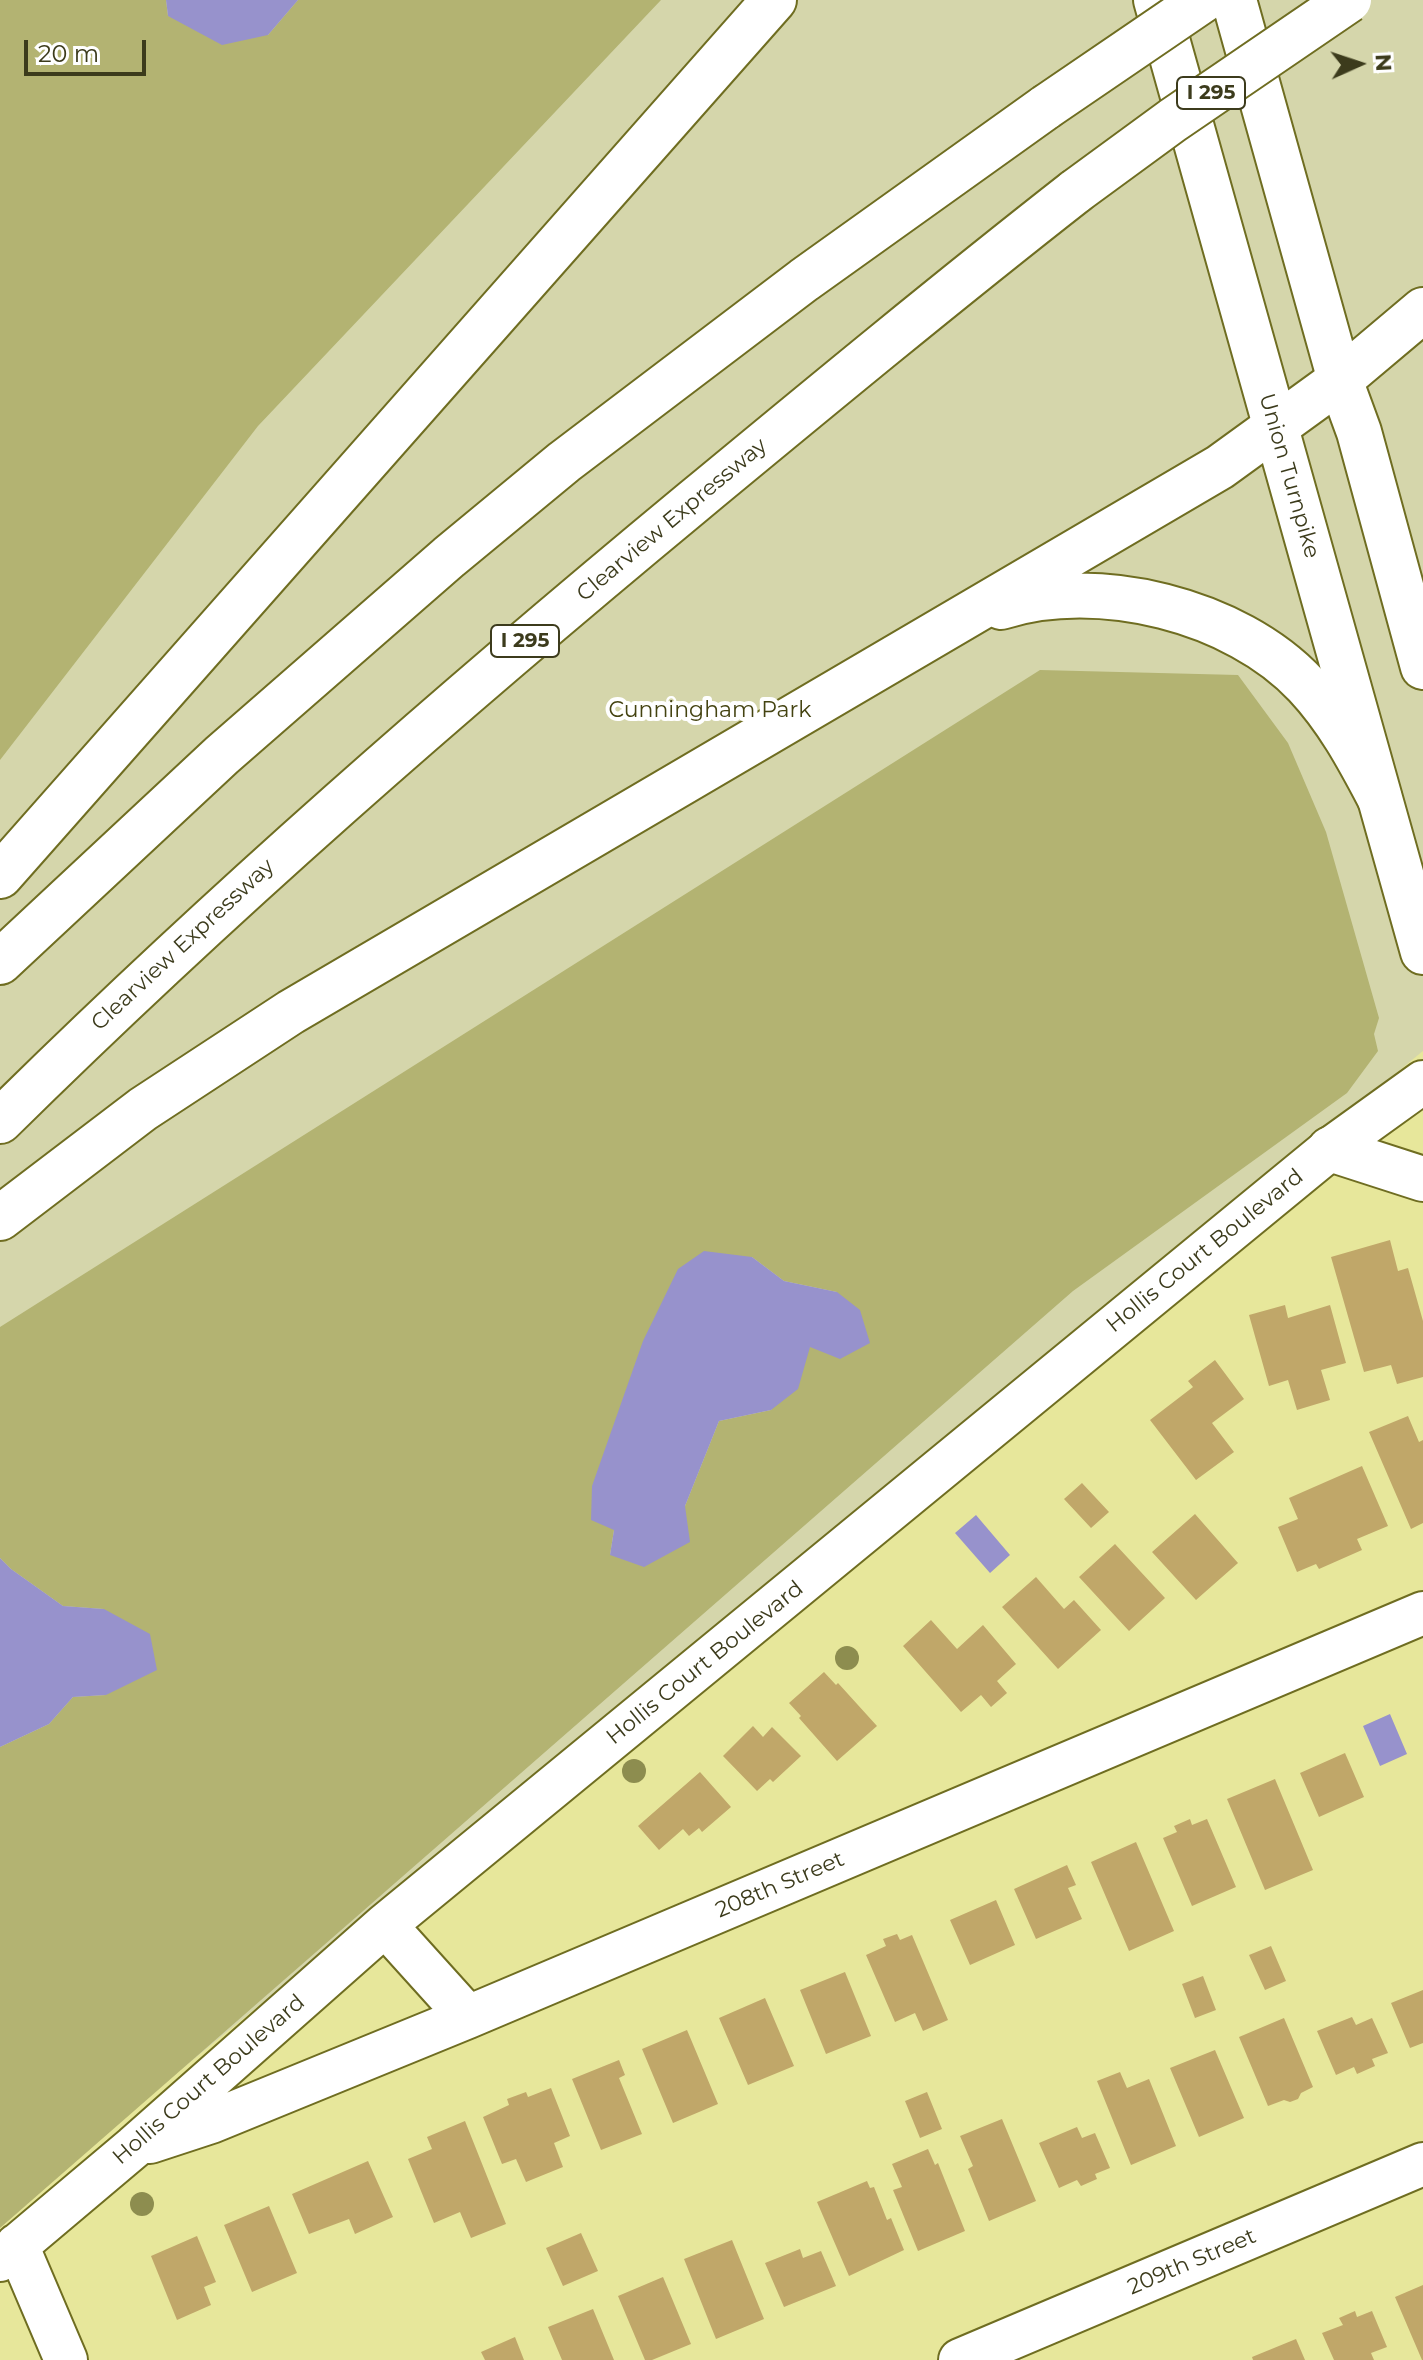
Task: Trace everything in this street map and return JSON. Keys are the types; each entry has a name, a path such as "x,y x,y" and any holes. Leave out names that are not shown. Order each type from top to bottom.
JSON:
{"main road":[{"path":"0,876 774,0"},
{"name":"Union Turnpike","path":"1156,0 1423,952"},
{"path":"0,962 268,714 564,462 804,280 1046,107 1203,0"},
{"path":"1234,0 1340,380 1359,432 1423,667"},
{"name":"Clearview Expressway","path":"0,1121 189,938 411,739 826,392 1076,191 1173,120 1349,0"},
{"path":"0,1218 143,1109 291,1012 1220,467 1340,380 1423,310"},
{"path":"929,637 984,612 1017,602 1055,596 1118,597 1170,608 1245,640 1276,659 1304,683 1330,713 1379,797"},
{"path":"1330,1149 1423,1179"}],"street":[{"name":"Hollis Court Boulevard","path":"8,2252 134,2147 385,1925 1330,1149 1423,1082"},
{"name":"208th Street","path":"134,2147 211,2122 468,2017 1423,1613"},
{"path":"385,1925 468,2017"},
{"name":"209th Street","path":"960,2360 1423,2164"},
{"path":"8,2252 66,2360"}],"green space":[{"name":"Cunningham Park","path":"0,0 1423,0 1423,1051 0,2218"}],"shaded area":[{"path":"0,0 166,0 168,16 268,35 298,0 661,0 258,426 0,760"},
{"path":"166,0 298,0 268,35 222,45 168,16"},
{"path":"1040,670 1238,675 1288,743 1326,832 1379,1018 1374,1034 1378,1051 1347,1093 1073,1291 0,2228 0,1747 49,1724 73,1697 106,1695 104,1609 63,1606 0,1558 0,1327","holes":["752,1257 784,1281 837,1292 810,1346 771,1410 719,1421 685,1506 610,1555 614,1530"]},
{"path":"704,1251 752,1257 784,1281 837,1292 860,1310 870,1343 840,1359 810,1347 798,1389 771,1410 719,1421 685,1506 690,1542 644,1567 610,1555 614,1530 591,1520 592,1486 643,1341 678,1269"},
{"path":"976,1515 1010,1555 990,1573 955,1533"},
{"path":"0,1558 63,1606 104,1609 150,1634 157,1670 106,1695 73,1697 49,1724 0,1747"},
{"path":"1390,1714 1407,1754 1380,1766 1363,1726"}],"building":[{"path":"1390,1240 1398,1271 1408,1268 1423,1321 1423,1377 1397,1384 1391,1365 1364,1372 1331,1257"},
{"path":"1285,1305 1288,1318 1330,1305 1346,1363 1321,1370 1330,1400 1297,1410 1288,1380 1269,1386 1249,1315"},
{"path":"1215,1360 1244,1399 1212,1423 1234,1452 1196,1480 1150,1420 1193,1387 1188,1381"},
{"path":"1408,1416 1419,1442 1423,1440 1423,1523 1411,1529 1369,1432"},
{"path":"1362,1466 1388,1526 1357,1539 1362,1550 1319,1569 1316,1564 1297,1572 1278,1527 1298,1519 1289,1498"},
{"path":"1082,1483 1109,1512 1091,1528 1064,1499"},
{"path":"1195,1514 1238,1563 1196,1600 1152,1552"},
{"path":"1115,1544 1165,1598 1129,1631 1079,1577"},
{"path":"1036,1577 1064,1609 1074,1600 1101,1630 1058,1669 1002,1607"},
{"path":"931,1620 957,1649 983,1625 1016,1664 997,1681 1007,1693 991,1707 981,1695 961,1712 903,1646"},
{"path":"824,1672 877,1726 837,1761 789,1703"},
{"path":"753,1726 763,1737 772,1727 801,1756 773,1782 770,1779 757,1791 723,1756"},
{"path":"1345,1753 1364,1797 1319,1817 1300,1773"},
{"path":"700,1772 731,1807 702,1832 699,1828 689,1836 683,1829 659,1850 638,1826"},
{"path":"1275,1779 1313,1870 1265,1890 1227,1799"},
{"path":"1190,1819 1192,1825 1207,1819 1236,1887 1192,1906 1163,1838 1177,1832 1174,1826"},
{"path":"1136,1842 1174,1931 1129,1951 1091,1862"},
{"path":"1067,1865 1076,1885 1068,1888 1082,1919 1036,1939 1014,1889"},
{"path":"996,1900 1015,1945 970,1965 950,1920"},
{"path":"897,1934 900,1940 912,1935 948,2020 923,2031 915,2013 895,2022 866,1955 886,1946 883,1939"},
{"path":"1271,1946 1286,1981 1265,1990 1249,1955"},
{"path":"845,1972 871,2036 826,2054 800,1990"},
{"path":"1203,1976 1216,2010 1195,2018 1182,1984"},
{"path":"1423,1990 1423,2043 1410,2048 1391,2003"},
{"path":"765,1998 794,2066 748,2085 719,2018"},
{"path":"1352,2017 1356,2025 1372,2018 1388,2053 1372,2059 1375,2066 1357,2074 1354,2067 1336,2075 1317,2031"},
{"path":"1284,2018 1313,2087 1301,2093 1298,2099 1268,2106 1239,2037"},
{"path":"687,2030 718,2104 673,2123 642,2049"},
{"path":"1215,2050 1244,2118 1199,2137 1170,2068"},
{"path":"619,2060 625,2075 619,2078 642,2134 601,2150 572,2079"},
{"path":"1120,2072 1127,2088 1149,2079 1176,2146 1131,2165 1097,2081"},
{"path":"551,2088 570,2136 554,2143 563,2167 526,2182 516,2159 502,2164 483,2117 509,2105 507,2099 526,2092 528,2097"},
{"path":"927,2092 942,2129 920,2138 905,2101"},
{"path":"1002,2119 1036,2201 989,2221 968,2169 973,2166 960,2136"},
{"path":"465,2121 506,2224 471,2238 460,2212 434,2223 408,2159 432,2149 427,2137"},
{"path":"1077,2127 1082,2138 1095,2133 1110,2168 1095,2174 1097,2179 1081,2186 1077,2180 1059,2188 1039,2143"},
{"path":"928,2149 935,2165 938,2163 965,2231 918,2251 893,2190 902,2187 892,2164"},
{"path":"368,2161 393,2217 355,2234 349,2219 309,2234 292,2194"},
{"path":"867,2181 870,2188 874,2187 887,2220 891,2218 904,2250 849,2276 817,2202"},
{"path":"269,2206 297,2273 252,2292 224,2225"},
{"path":"581,2233 598,2271 563,2286 546,2248"},
{"path":"197,2236 216,2282 204,2287 211,2305 177,2320 151,2256"},
{"path":"732,2240 764,2319 716,2339 684,2259"},
{"path":"800,2249 803,2258 821,2251 836,2286 784,2307 765,2263"},
{"path":"663,2277 691,2344 645,2360 618,2296"},
{"path":"1423,2285 1423,2360 1422,2360 1395,2297"},
{"path":"593,2309 614,2360 562,2360 548,2327"},
{"path":"1355,2311 1357,2317 1372,2311 1387,2347 1371,2353 1374,2360 1334,2360 1322,2333 1343,2325 1339,2318"},
{"path":"515,2337 524,2360 485,2360 481,2352"},
{"path":"1296,2339 1305,2360 1253,2360 1252,2357"}]}
